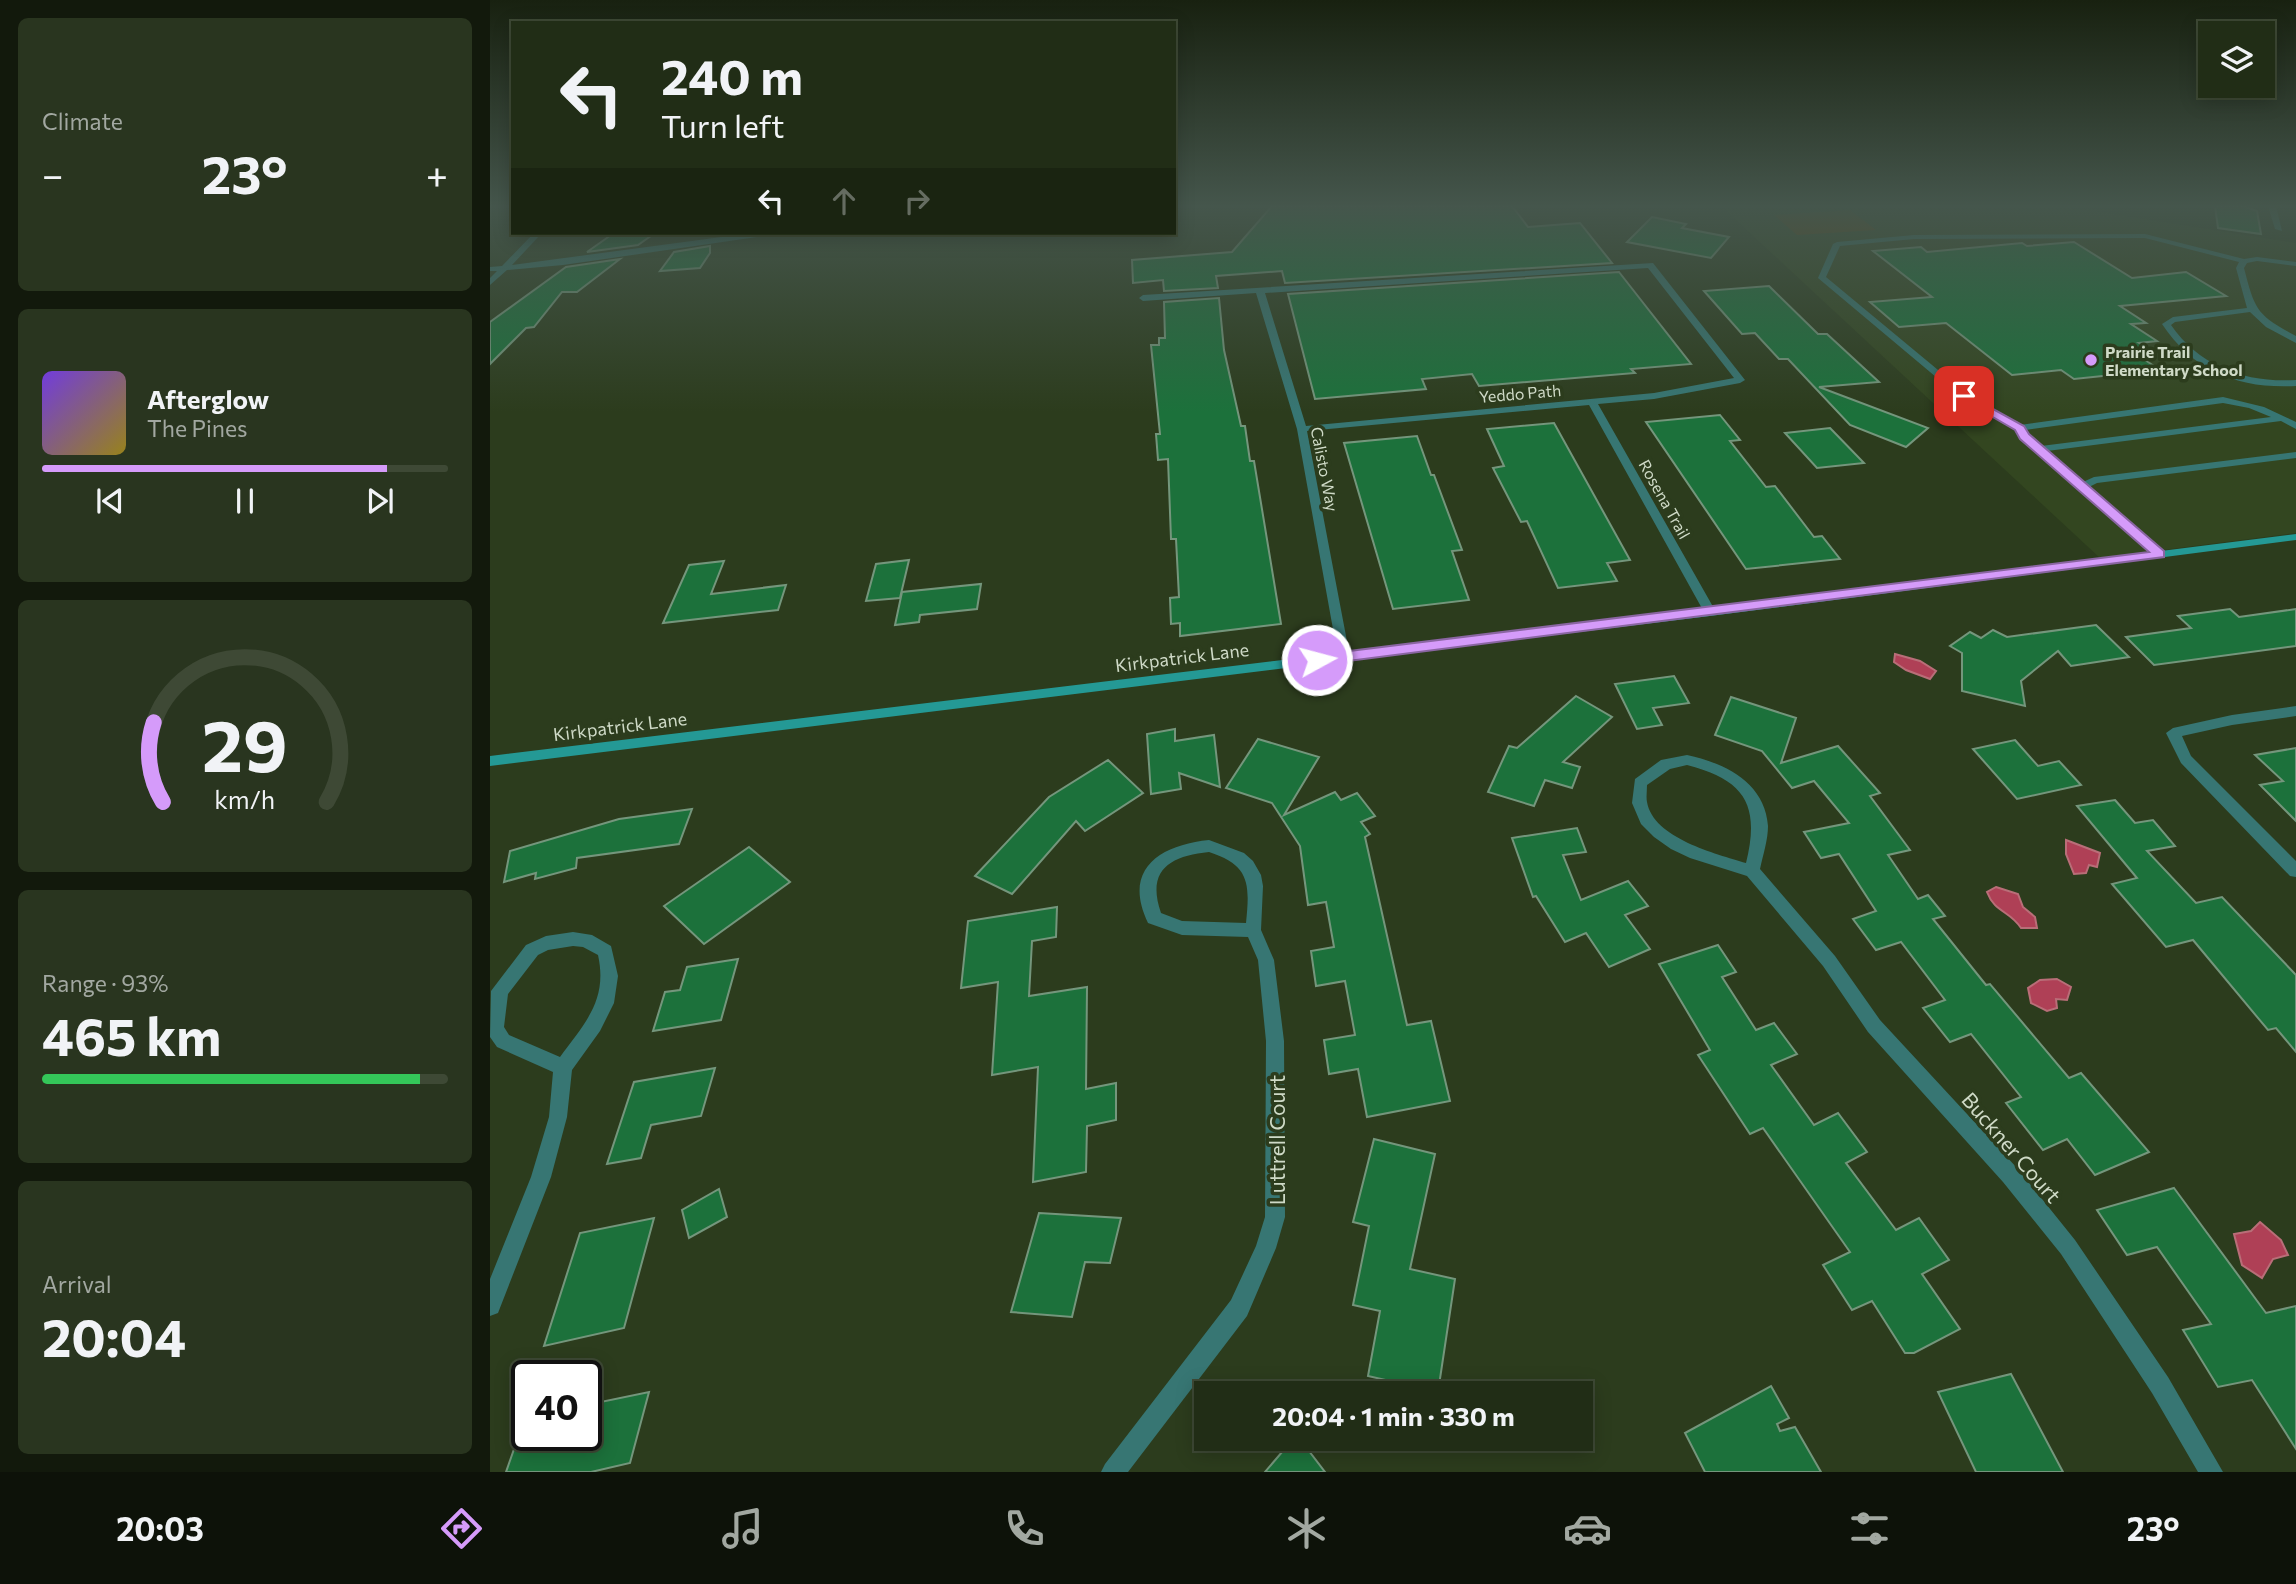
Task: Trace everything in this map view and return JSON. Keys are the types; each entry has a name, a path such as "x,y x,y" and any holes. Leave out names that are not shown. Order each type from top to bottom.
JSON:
{"street":[{"name":"Yeddo Path","path":"1260,291 1505,275"},
{"name":"Yeddo Path","path":"1302,429 1654,396 1740,380 1658,275"},
{"path":"1823,275 1822,278 1964,396 2020,428 2038,449 2160,554"},
{"path":"2242,275 2250,310 2256,318 2296,341"},
{"path":"1143,298 1260,291"},
{"name":"Calisto Way","path":"1260,291 1302,429 1344,657"},
{"path":"2250,310 2173,320 2166,324 2189,352 2209,367 2264,384 2296,383"},
{"path":"2020,428 2223,400 2252,404 2296,426"},
{"name":"Rosena Trail","path":"1592,402 1710,612"},
{"path":"2038,449 2283,418"},
{"path":"2081,487 2094,480 2296,455"},
{"name":"Kirkpatrick Lane","path":"490,761 1710,612 2296,537"},
{"path":"2296,711 2232,720 2173,733 2186,759 2296,871"},
{"path":"1687,760 1727,772 1754,798 1760,825 1752,871 1703,856 1663,837 1646,817 1637,797 1640,783 1666,764 1687,760"},
{"name":"Luttrell Court","path":"1113,1472 1239,1308 1266,1248 1275,1217 1275,1041 1266,960 1253,930 1257,890 1252,870 1226,850 1209,846 1173,851 1158,863 1146,885 1146,901 1154,918 1182,928 1253,930"},
{"name":"Buckner Court","path":"1752,871 1829,961 1874,1026 2010,1175 2068,1247 2160,1385 2211,1472"},
{"path":"490,1305 541,1177 558,1117 563,1067 592,1027 608,994 610,976 605,951 586,940 546,943 532,950 500,991 495,1030 503,1041 563,1067"}],"shaded area":[{"name":"Prairie Trail Elementary School","path":"1795,275 2296,275 2296,533 2100,558"},
{"path":"1895,654 1920,661 1936,671 1930,679 1906,670 1894,662"},
{"path":"2066,840 2100,853 2097,867 2089,865 2086,873 2074,874 2066,854"},
{"path":"1996,887 2018,894 2023,907 2035,917 2037,928 2021,928 1994,904 1987,892"},
{"path":"2057,979 2071,987 2067,1000 2056,999 2057,1008 2047,1011 2031,1003 2028,988 2040,980"},
{"path":"2260,1222 2281,1240 2288,1255 2273,1259 2262,1278 2242,1265 2234,1234 2251,1231"}],"building":[{"path":"555,275 600,275 577,292 562,292 534,327 526,328 490,364 490,322"},
{"path":"1133,275 1233,275 1216,276 1218,288 1164,291 1163,280 1133,283"},
{"path":"1283,275 1421,275 1285,283"},
{"path":"1578,275 1621,275 1691,364 1631,369 1635,373 1479,386 1472,374 1422,379 1426,389 1315,399 1288,294"},
{"path":"1903,275 2127,275 2132,278 2190,275 2226,296 2120,306 2146,323 2131,324 2157,341 2139,343 2154,352 2136,354 2160,370 2074,379 2061,370 2012,375 1946,323 1899,327 1870,302 1932,297"},
{"path":"1769,286 1818,334 1827,334 1879,382 1819,387 1928,428 1906,447 1850,425 1788,359 1779,359 1755,333 1742,334 1704,291"},
{"path":"1219,298 1224,350 1241,426 1245,426 1250,461 1254,461 1281,624 1180,636 1180,623 1171,624 1170,598 1179,597 1176,539 1171,539 1168,459 1158,460 1156,434 1160,434 1151,345 1159,345 1159,338 1165,338 1164,302"},
{"path":"1720,415 1740,440 1730,441 1766,487 1775,486 1814,537 1822,536 1840,559 1746,569 1646,422"},
{"path":"1554,423 1630,560 1607,563 1617,581 1558,588 1527,521 1521,522 1493,468 1504,466 1487,429"},
{"path":"1830,428 1864,463 1817,468 1785,433"},
{"path":"1417,436 1462,550 1452,551 1469,600 1393,609 1344,443"},
{"path":"909,560 900,598 866,601 876,564"},
{"path":"724,561 711,594 786,585 778,610 663,623 689,565"},
{"path":"981,584 977,609 920,615 919,622 895,625 902,592"},
{"path":"2230,609 2239,617 2296,609 2296,646 2154,665 2126,637 2191,628 2178,616"},
{"path":"2096,625 2129,657 2071,666 2058,651 2021,681 2025,706 1962,691 1962,653 1950,646 1970,632 1981,638 1993,630 2007,637"},
{"path":"1674,676 1689,703 1653,708 1662,725 1637,729 1615,684"},
{"path":"1576,696 1612,717 1563,762 1580,767 1572,788 1545,780 1534,806 1488,792 1509,746 1517,748"},
{"path":"1731,697 1796,718 1781,763 1838,746 1880,793 1870,796 1910,850 1888,855 1918,899 1928,895 1945,916 1933,919 1986,985 1990,984 2069,1078 2081,1073 2149,1152 2095,1175 2067,1139 2043,1150 2006,1103 2021,1097 1971,1034 1950,1042 1923,1008 1945,1000 1901,942 1876,950 1853,919 1876,911 1839,854 1821,858 1804,832 1849,823 1814,781 1792,788 1762,751 1715,735"},
{"path":"1175,729 1175,741 1214,735 1220,787 1179,773 1181,789 1151,794 1147,734"},
{"path":"1258,739 1319,757 1284,815 1335,792 1341,800 1357,793 1375,816 1361,822 1370,834 1365,837 1407,1025 1431,1021 1450,1101 1367,1117 1358,1069 1329,1074 1324,1040 1355,1035 1345,981 1316,986 1311,951 1334,947 1326,902 1308,905 1300,846 1272,803 1226,788"},
{"path":"2015,740 2038,766 2059,761 2081,785 2017,799 1973,749"},
{"path":"2296,748 2296,821 2260,785 2283,781 2255,755"},
{"path":"1108,760 1143,793 1085,831 1076,821 1012,894 975,876 1049,797"},
{"path":"2115,800 2135,823 2153,820 2175,846 2147,851 2196,903 2222,897 2296,975 2296,1052 2276,1028 2268,1030 2193,940 2166,947 2112,884 2137,878 2077,806"},
{"path":"692,809 679,844 577,858 576,868 535,879 536,873 504,882 510,851 619,819"},
{"path":"1577,828 1586,852 1563,855 1581,900 1628,881 1648,906 1625,915 1650,949 1609,967 1586,933 1565,942 1536,896 1533,897 1512,838"},
{"path":"749,847 790,882 704,944 664,906"},
{"path":"1057,907 1056,937 1032,941 1029,996 1087,987 1086,1089 1116,1083 1116,1120 1087,1126 1086,1172 1033,1182 1038,1067 992,1075 998,982 961,988 968,921"},
{"path":"1718,945 1736,972 1722,977 1756,1030 1774,1023 1797,1054 1771,1065 1814,1125 1838,1113 1867,1152 1846,1163 1896,1230 1919,1218 1949,1260 1922,1274 1960,1329 1914,1353 1905,1353 1872,1301 1852,1310 1823,1265 1850,1252 1763,1128 1750,1134 1698,1055 1710,1050 1659,964"},
{"path":"738,959 721,1020 653,1031 665,992 680,990 687,967"},
{"path":"715,1068 701,1116 651,1125 641,1158 607,1164 634,1082"},
{"path":"1374,1139 1435,1154 1410,1269 1455,1279 1440,1381 1390,1381 1368,1376 1380,1311 1353,1305 1369,1226 1353,1222"},
{"path":"2174,1188 2266,1313 2296,1306 2296,1449 2252,1380 2218,1387 2183,1330 2211,1324 2157,1247 2127,1255 2097,1210"},
{"path":"719,1189 727,1217 689,1238 682,1210"},
{"path":"1039,1213 1121,1218 1110,1263 1085,1262 1072,1317 1011,1312"},
{"path":"654,1218 624,1328 544,1346 580,1233"},
{"path":"2011,1374 2063,1472 1976,1472 1938,1392"},
{"path":"1771,1386 1789,1418 1777,1424 1780,1431 1795,1427 1821,1472 1705,1472 1685,1433"},
{"path":"649,1392 630,1463 591,1472 506,1472 513,1451 602,1451 602,1402"},
{"path":"1283,1451 1309,1451 1325,1472 1265,1472"}],"place":[{"name":"Prairie Trail Elementary School","path":"2091,360"}],"route":[{"path":"1317,660 2160,554 2024,436 2020,428 1964,396"}]}
